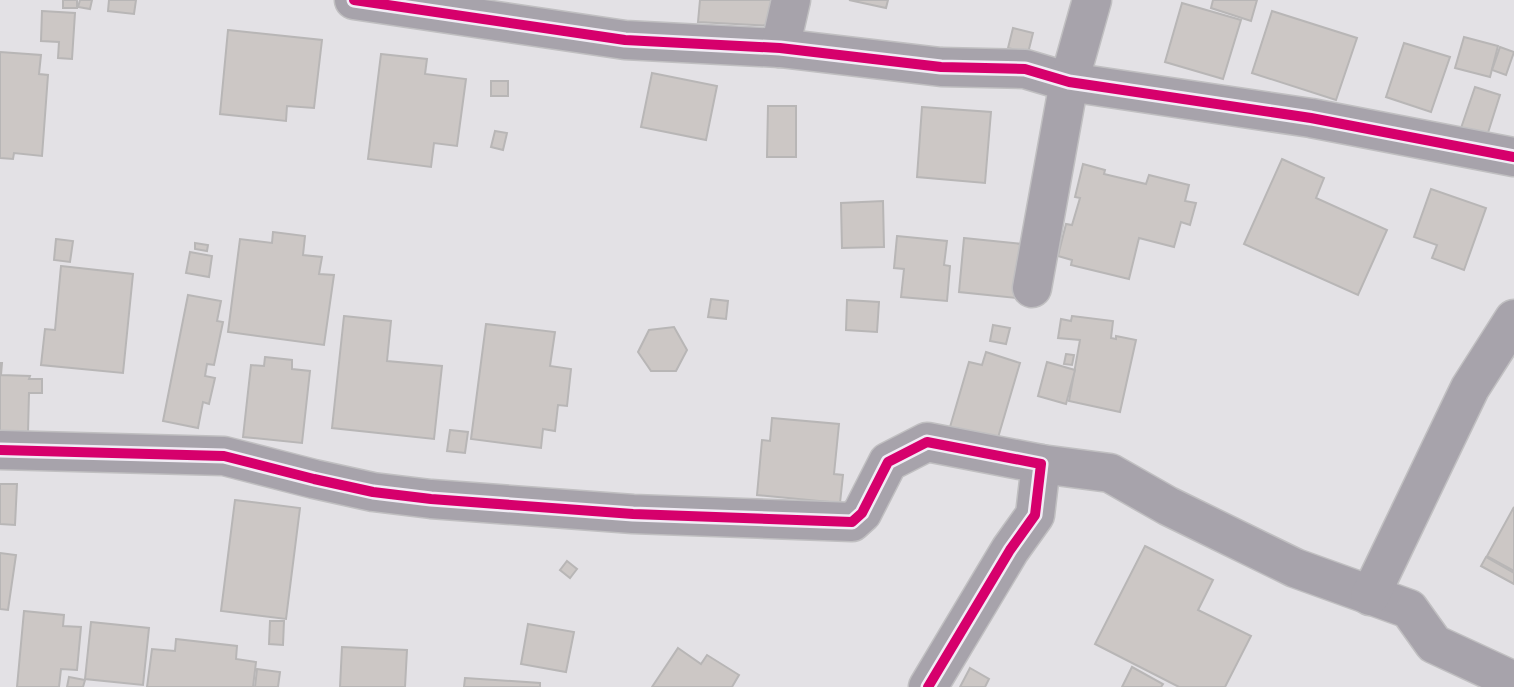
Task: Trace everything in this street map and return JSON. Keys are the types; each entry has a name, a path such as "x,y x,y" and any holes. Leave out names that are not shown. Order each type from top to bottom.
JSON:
{"street":[{"path":"354,0 625,40 780,48 941,67 1025,69 1069,82 1311,118 1514,157"},
{"path":"780,48 791,0"},
{"path":"1032,288 1069,82 1092,0"},
{"path":"1370,596 1470,388 1514,319"},
{"path":"0,450 224,456 314,480 373,492 430,499 633,514 852,522 862,513 888,462 927,442 1041,464 1110,473 1168,506 1295,568 1409,609 1434,644 1514,681"},
{"path":"928,687 1010,550 1035,515 1041,464"}],"building":[{"path":"63,0 77,0 77,8 63,8"},
{"path":"80,0 92,0 90,9 78,7"},
{"path":"109,0 136,0 134,14 108,11"},
{"path":"700,0 777,0 775,26 698,22"},
{"path":"849,0 888,0 886,8"},
{"path":"1213,0 1257,0 1251,21 1211,8"},
{"path":"1182,3 1241,20 1223,79 1165,62"},
{"path":"42,11 75,13 72,59 58,58 59,42 41,41"},
{"path":"1272,11 1357,38 1336,100 1252,73"},
{"path":"1013,28 1033,33 1028,53 1008,48"},
{"path":"228,30 322,40 314,108 287,106 286,121 220,114"},
{"path":"1464,37 1498,46 1490,77 1455,68"},
{"path":"1404,43 1450,57 1431,112 1386,97"},
{"path":"1500,47 1514,52 1506,75 1492,70"},
{"path":"0,52 41,55 39,74 48,75 42,156 14,153 13,159 0,158"},
{"path":"381,54 427,59 425,74 466,79 457,146 434,143 431,167 368,159"},
{"path":"652,73 717,86 706,140 641,127"},
{"path":"491,81 508,81 508,96 491,96"},
{"path":"1475,87 1500,95 1486,139 1460,131"},
{"path":"768,106 796,106 796,157 767,157"},
{"path":"922,107 991,112 985,183 917,177"},
{"path":"495,131 507,133 503,150 491,147"},
{"path":"1282,159 1324,178 1316,198 1387,230 1358,295 1244,244"},
{"path":"1083,164 1105,170 1104,174 1146,184 1149,175 1189,185 1185,201 1196,203 1190,225 1181,222 1174,247 1139,238 1129,279 1071,265 1072,260 1058,256 1066,224 1072,225 1080,198 1075,197"},
{"path":"1431,189 1486,208 1464,270 1432,258 1437,245 1414,237"},
{"path":"883,201 884,247 842,248 841,203"},
{"path":"273,232 305,236 303,255 322,257 319,274 334,275 324,345 228,332 240,239 272,243"},
{"path":"897,236 947,241 944,265 950,266 947,301 901,297 904,269 894,268"},
{"path":"964,238 1022,244 1016,298 959,292"},
{"path":"56,239 73,241 70,262 54,260"},
{"path":"195,243 208,245 207,251 195,249"},
{"path":"190,252 212,256 209,277 186,273"},
{"path":"61,266 133,274 123,373 41,365 45,329 55,330"},
{"path":"188,295 221,301 217,321 223,322 214,365 207,364 205,376 215,378 209,404 203,402 198,428 163,421"},
{"path":"711,299 728,301 726,319 708,317"},
{"path":"847,300 879,302 877,332 846,330"},
{"path":"344,316 391,321 387,361 442,366 434,439 332,428"},
{"path":"1072,316 1113,321 1111,338 1116,339 1116,336 1136,340 1120,412 1069,401 1080,340 1058,338 1061,319 1071,321"},
{"path":"486,324 555,332 550,366 571,369 567,406 558,405 555,431 543,429 541,448 471,439"},
{"path":"993,325 1010,328 1006,344 990,341"},
{"path":"674,327 687,350 676,371 651,371 638,352 649,330"},
{"path":"986,352 1020,363 997,441 950,427 969,362 982,365"},
{"path":"1066,354 1074,355 1072,365 1064,364"},
{"path":"265,357 292,360 292,369 310,371 302,443 243,437 251,365 264,366"},
{"path":"1047,362 1075,370 1066,404 1038,396"},
{"path":"0,363 1,375 42,379 42,393 29,393 28,432 0,431"},
{"path":"772,418 839,424 834,474 843,475 840,503 757,495 762,440 770,441"},
{"path":"450,430 468,432 465,453 447,451"},
{"path":"0,484 17,484 15,525 0,524"},
{"path":"235,500 300,508 286,619 221,611"},
{"path":"1514,507 1514,571 1487,556"},
{"path":"1145,546 1213,580 1198,610 1251,636 1225,687 1179,687 1095,644"},
{"path":"0,553 16,555 8,610 0,609"},
{"path":"1486,557 1514,573 1514,584 1481,566"},
{"path":"567,561 577,569 570,578 560,570"},
{"path":"24,611 64,615 63,626 81,627 77,670 61,669 59,687 17,687"},
{"path":"270,621 284,621 283,645 269,644"},
{"path":"91,622 149,628 143,685 85,679"},
{"path":"528,624 574,632 566,672 521,664"},
{"path":"176,639 237,646 236,659 256,662 253,687 147,687 152,649 175,651"},
{"path":"342,647 407,650 405,687 340,687"},
{"path":"678,648 701,664 707,655 739,675 732,687 652,687"},
{"path":"1132,667 1163,684 1161,687 1122,687"},
{"path":"970,668 989,679 985,687 960,687"},
{"path":"257,669 280,672 278,687 255,687"},
{"path":"69,677 85,680 83,687 67,687"},
{"path":"465,678 540,683 540,687 464,687"}],"cycle path":[{"path":"354,0 625,40 780,48 941,67 1025,69 1069,82 1311,118 1514,157"},
{"path":"0,450 224,456 373,492 431,499 633,514 852,522 862,513 888,462 927,442 1041,464 1035,515 1010,550 928,687"}]}
